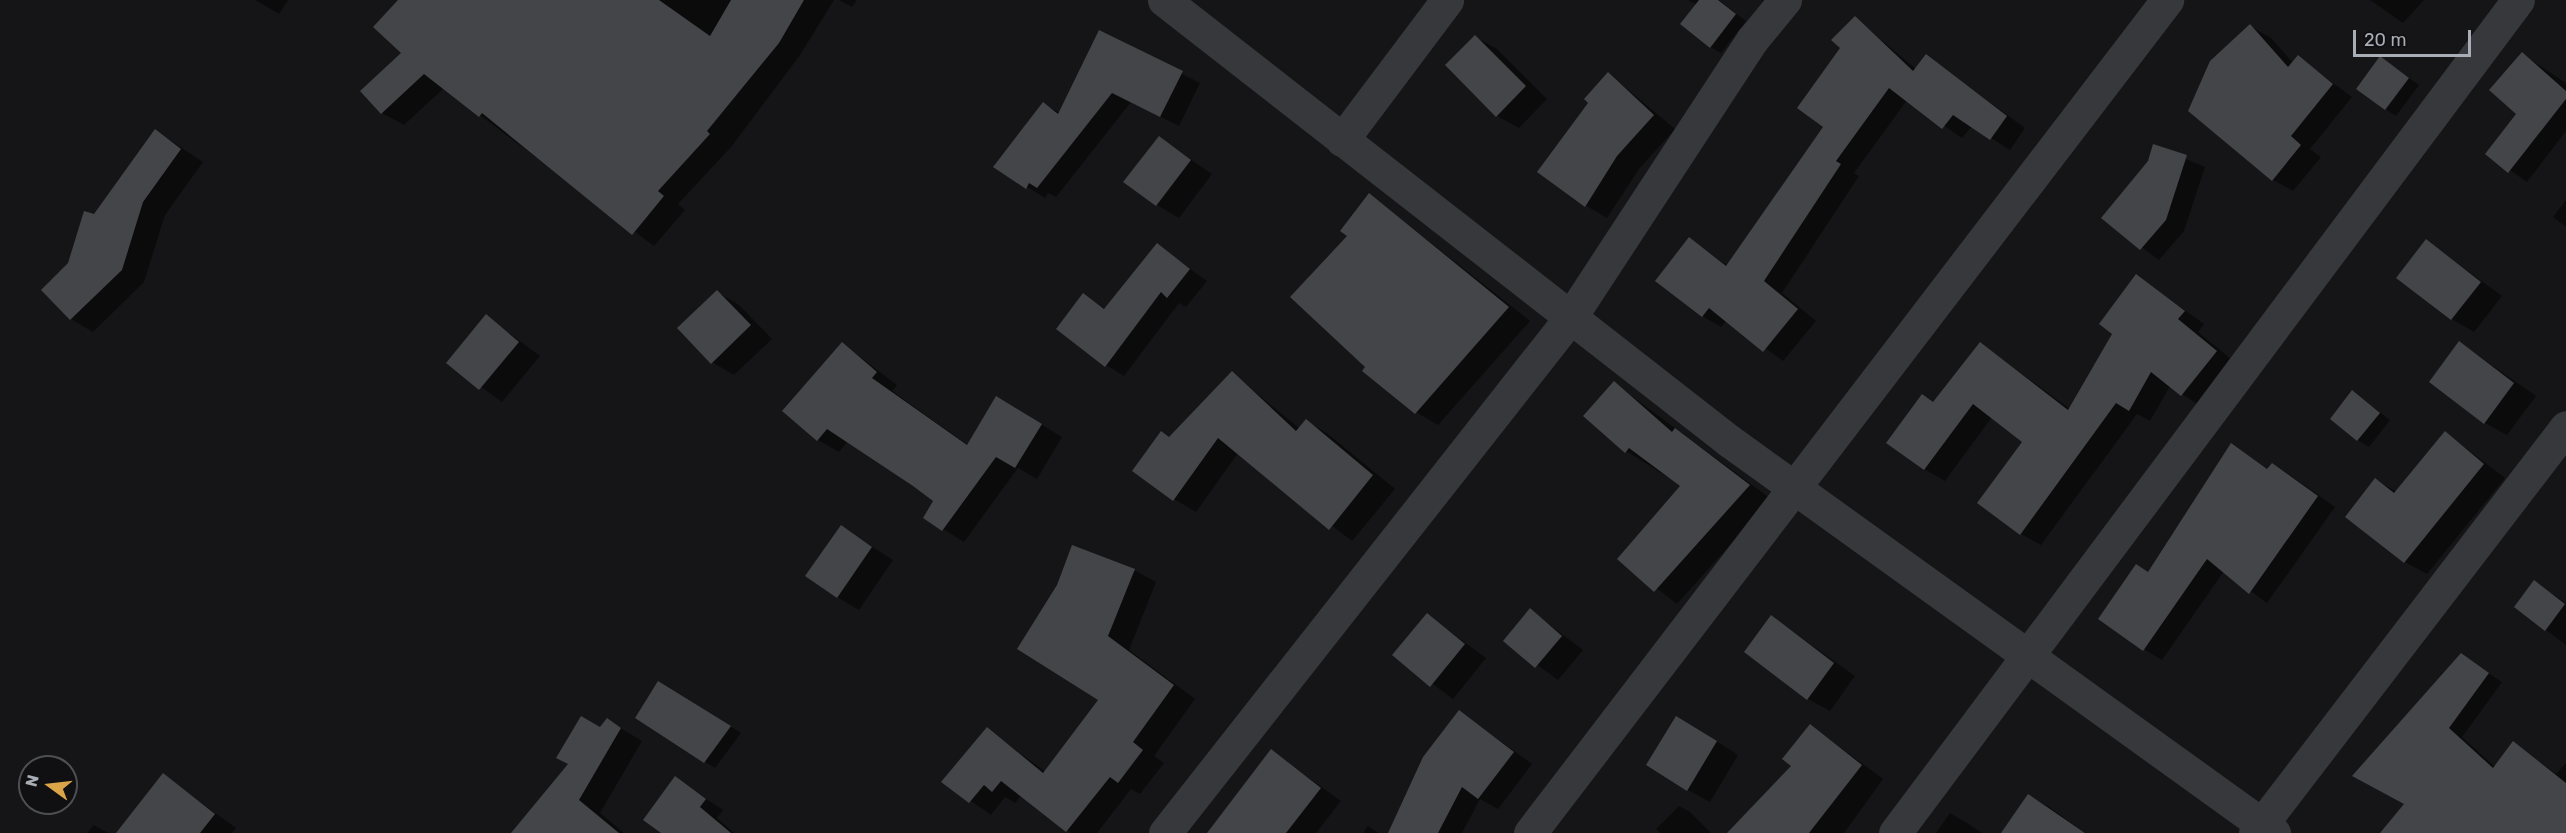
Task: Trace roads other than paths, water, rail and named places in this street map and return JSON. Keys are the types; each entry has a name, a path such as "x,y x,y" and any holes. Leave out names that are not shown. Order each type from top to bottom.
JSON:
{"street":[{"path":"1164,0 1570,318 1792,485 2030,653 2263,830 2566,427"},
{"path":"1342,140 1447,0"},
{"path":"1165,833 1570,318 1752,40 1785,0"},
{"path":"1530,833 1792,485 2167,0"},
{"path":"1895,833 2518,0"}]}
